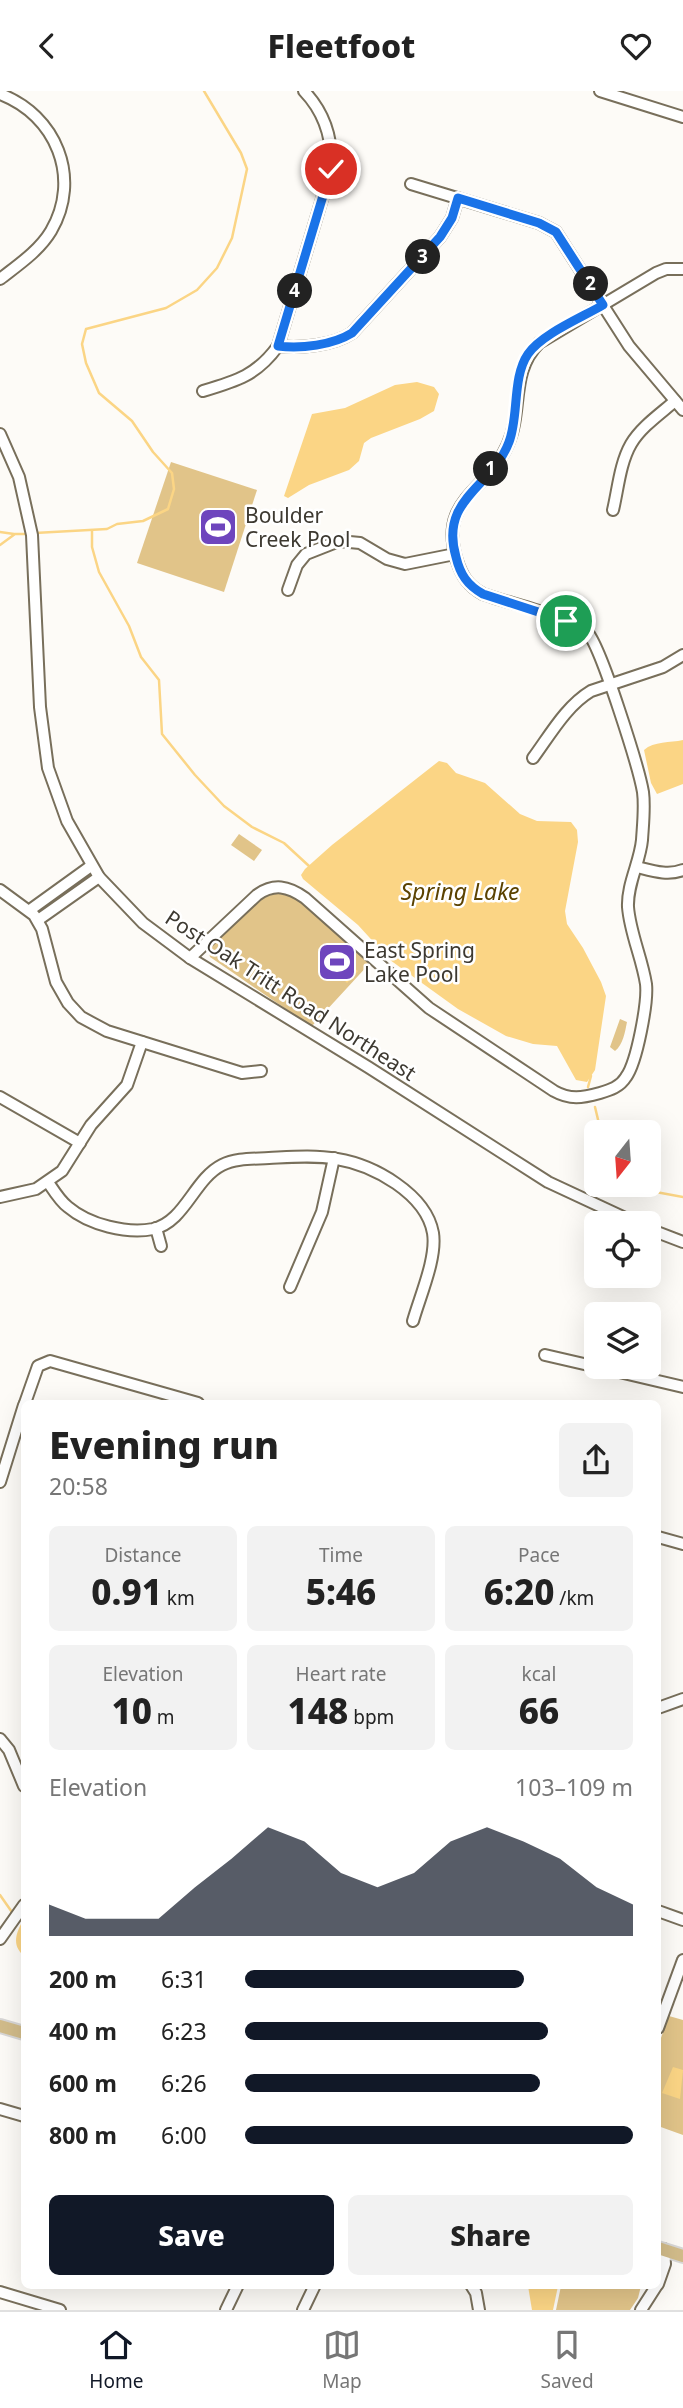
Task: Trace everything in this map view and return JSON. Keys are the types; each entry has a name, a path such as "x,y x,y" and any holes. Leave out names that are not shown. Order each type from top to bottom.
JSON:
{"main road":[{"path":"0,2026 21,2032"},
{"path":"661,2251 683,2256"}],"street":[{"path":"203,391 247,376 262,365 278,346 331,169 328,131 321,114 304,91"},
{"path":"600,91 683,117"},
{"path":"0,94 23,104 40,119 58,148 65,178 59,216 50,233 35,250 0,279"},
{"path":"411,184 539,223 556,232 629,346 679,406 641,431 631,443 613,510"},
{"path":"278,346 293,347 336,341 352,333 440,237 452,218 458,198"},
{"path":"190,958 266,888 275,886 294,890 429,1009 554,1091 579,1098 616,1087 627,1077 647,995 628,906 629,890 642,840 642,790 610,685 596,645 585,630 477,591 462,575 451,534 455,516 502,456 509,443 521,371 527,356 539,343 656,273 666,269 683,269"},
{"name":"Post Oak Tritt Road Northeast","path":"0,434 24,492 32,535 40,707 45,755 59,802 99,877 143,923 190,958 548,1182 610,1211"},
{"path":"288,590 297,565 306,554 339,541 360,543 387,559 405,564 455,554"},
{"path":"533,758 576,702 591,691 663,667 683,655"},
{"path":"30,910 92,866"},
{"path":"637,866 662,873 683,870"},
{"path":"38,920 99,877"},
{"path":"0,890 30,910 38,920 56,982 68,1003 81,1017 94,1025 142,1042 242,1073 261,1070"},
{"path":"0,1198 27,1192 48,1182 66,1167 91,1125 127,1085 142,1042"},
{"path":"0,1097 80,1143"},
{"path":"48,1182 67,1207 86,1218 127,1230 156,1228 175,1215 203,1179 223,1164 242,1159 334,1158 363,1167 413,1198 425,1211 431,1227 433,1242 413,1321"},
{"path":"290,1287 323,1212 334,1158"},
{"path":"156,1228 161,1246"},
{"path":"661,1234 683,1242"},
{"path":"38,1351 44,1361"},
{"path":"545,1355 584,1364"},
{"path":"26,1400 38,1366 44,1361 57,1361 185,1400"},
{"path":"649,1379 683,1387"},
{"path":"0,1482 21,1416"},
{"path":"661,1538 683,1543"},
{"path":"661,1706 683,1699"},
{"path":"0,1739 9,1750 21,1779"},
{"path":"0,1939 21,1909"},
{"path":"661,1912 683,1920"},
{"path":"661,2020 683,1960"},
{"path":"0,2109 21,2115"},
{"path":"661,2254 665,2264 661,2276"},
{"path":"226,2310 236,2289"},
{"path":"303,2310 313,2289"},
{"path":"474,2289 479,2310"},
{"path":"641,2310 649,2291"},
{"path":"0,2292 60,2310"}],"shaded area":[{"path":"171,462 257,490 224,592 137,563"},
{"path":"239,834 262,850 254,861 231,845"},
{"path":"266,895 288,895 298,900 370,963 312,1026 210,957 208,948"},
{"path":"620,1019 627,1022 622,1042 615,1051 610,1047"},
{"path":"669,2016 683,2020 683,2135 661,2127 661,2038"},
{"path":"560,2289 640,2289 630,2310 556,2310"}],"water":[{"path":"417,382 434,387 439,394 434,411 371,438 364,443 359,461 349,470 309,485 288,498 284,496 312,414 345,408 395,385"},
{"name":"Boulder Creek Pool","path":"219,518 226,519 227,525 219,534 211,534 211,526"},
{"path":"683,740 683,784 657,794 651,783 644,750 657,744"},
{"name":"Spring Lake","path":"439,761 447,763 456,773 485,783 520,814 537,821 571,822 577,830 578,842 565,911 567,924 583,948 606,996 595,1070 587,1082 576,1080 557,1046 533,1044 506,1036 458,1009 390,960 358,925 301,875 332,845"},
{"name":"East Spring Lake Pool","path":"336,954 358,971 347,983 337,972 331,977 323,969"},
{"path":"21,1925 21,1953 16,1943"},
{"path":"673,2067 683,2070 680,2099 662,2093"},
{"path":"528,2289 557,2289 553,2310 532,2310"}],"waterway":[{"path":"35,533 107,529 117,524 143,521 168,509 174,489 172,473 153,452 132,421 99,393 86,363 82,344 86,329 166,308 197,290 217,268 232,238 247,169 241,153 204,91"},
{"path":"92,531 92,547 99,572 129,626 141,657 159,680 162,734 224,806 252,827 284,843 309,866"},
{"path":"0,532 14,534"},
{"path":"0,545 15,534 28,534"},
{"path":"588,1073 591,1076 588,1087"},
{"path":"595,1107 598,1120"},
{"path":"662,1193 683,1197"},
{"path":"0,1895 14,1915"}],"place":[{"name":"Boulder Creek Pool","path":"218,527"},
{"name":"East Spring Lake Pool","path":"337,962"}],"route":[{"path":"331,169 278,346 293,347 336,341 352,333 440,237 452,218 458,198 539,223 556,232 562,237 603,305 539,343 527,356 521,371 509,443 460,507 451,534 462,575 471,586 483,594 566,621"}]}
